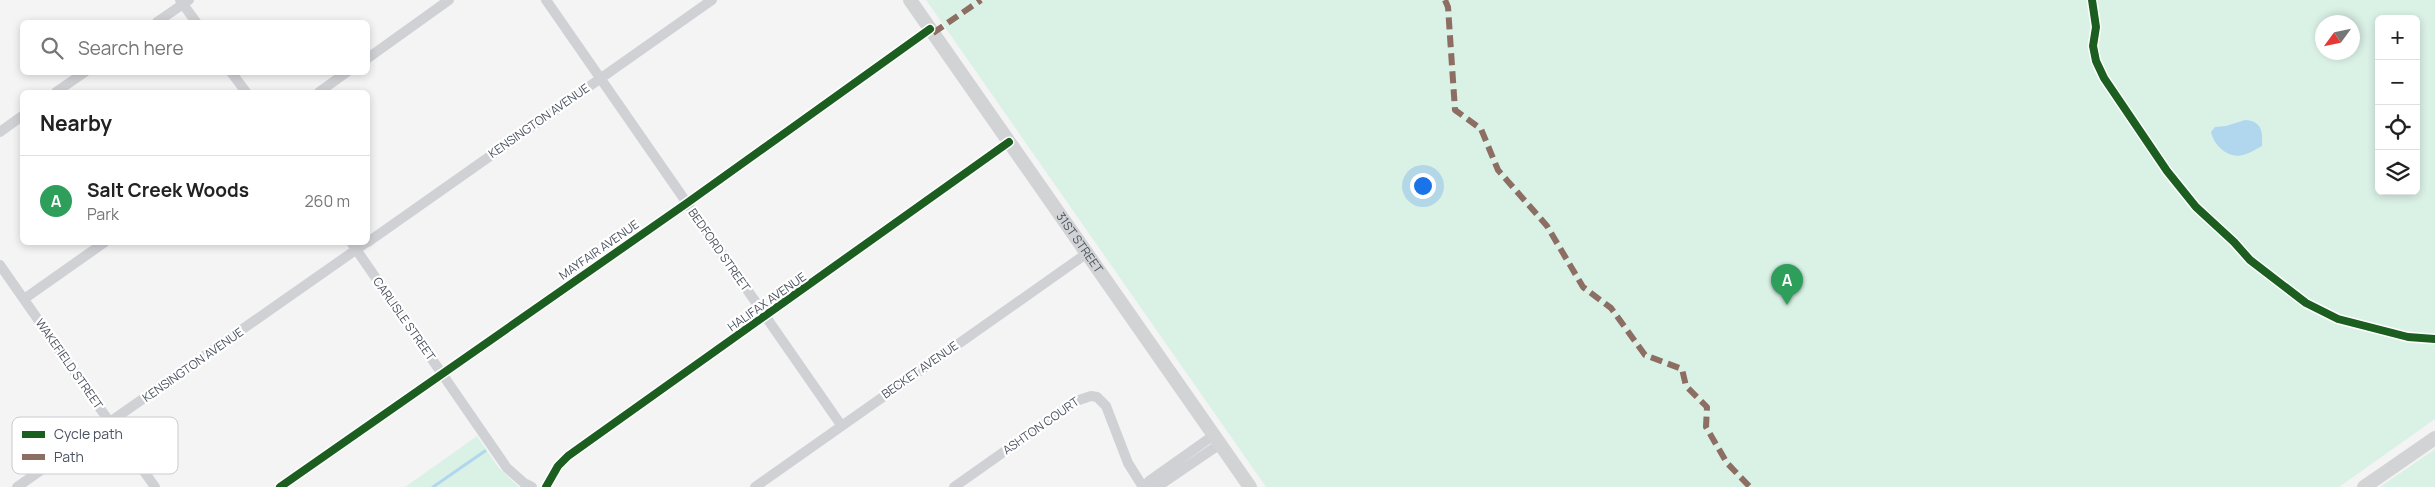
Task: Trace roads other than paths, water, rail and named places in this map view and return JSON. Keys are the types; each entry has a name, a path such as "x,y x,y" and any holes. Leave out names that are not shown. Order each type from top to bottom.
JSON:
{"main road":[{"name":"31ST STREET","path":"910,0 1250,487"},
{"path":"2364,487 2435,438"}],"street":[{"path":"370,57 450,0"},
{"name":"BEDFORD STREET","path":"546,0 841,425"},
{"name":"KENSINGTON AVENUE","path":"370,240 712,0"},
{"path":"160,20 184,2 195,20"},
{"name":"MAYFAIR AVENUE","path":"280,487 687,202 930,28"},
{"path":"59,90 81,75"},
{"path":"233,75 244,90"},
{"path":"322,90 343,75"},
{"path":"0,132 20,117"},
{"name":"HALIFAX AVENUE","path":"546,487 558,466 568,456 766,317 1009,142"},
{"path":"24,299 101,245"},
{"name":"KENSINGTON AVENUE","path":"118,417 353,246"},
{"name":"CARLISLE STREET","path":"353,246 507,468 524,483 532,487"},
{"name":"BECKET AVENUE","path":"755,487 1086,254"},
{"name":"WAKEFIELD STREET","path":"0,265 106,417"},
{"name":"ASHTON COURT","path":"954,487 1076,401 1090,396 1097,397 1106,406 1128,463 1144,487"},
{"path":"1144,487 1149,481 1217,440"},
{"path":"1157,487 1217,440"},
{"name":"KENSINGTON AVENUE","path":"17,487 36,474"},
{"name":"WAKEFIELD STREET","path":"146,474 155,487"}],"water":[{"path":"2245,120 2255,123 2260,128 2262,132 2262,146 2238,156 2223,150 2215,142 2211,132 2215,127 2226,126"}],"waterway":[{"path":"433,487 485,451"}],"place":[{"name":"Salt Creek Woods","path":"1787,305"}]}
